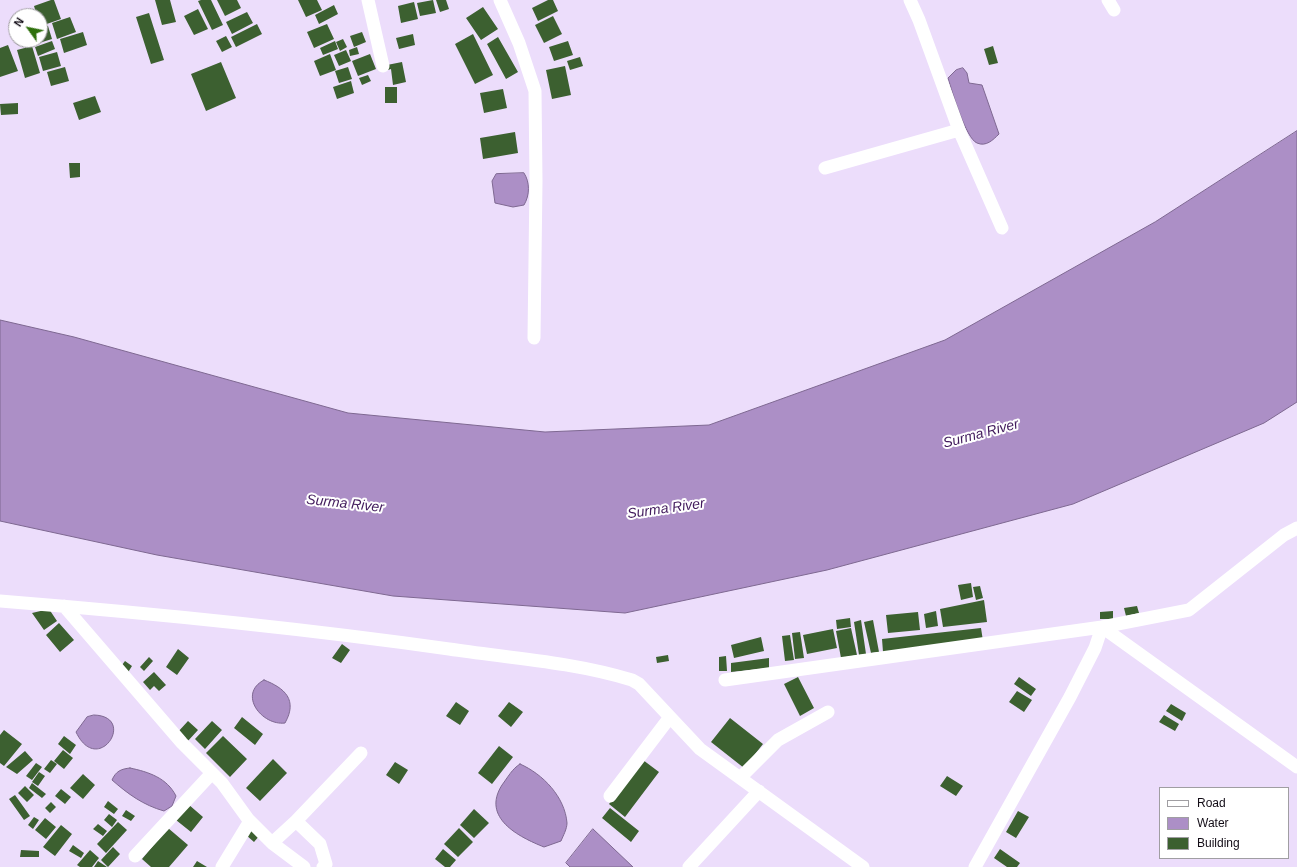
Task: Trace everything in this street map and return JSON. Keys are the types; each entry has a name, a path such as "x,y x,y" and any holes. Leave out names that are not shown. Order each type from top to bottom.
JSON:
{"street":[{"path":"368,0 383,66"},
{"path":"500,0 520,43 535,91 536,181 534,338"},
{"path":"910,0 919,20 959,130 1002,228"},
{"path":"826,168 959,130"},
{"path":"725,680 1102,627 1188,610 1284,534 1297,528"},
{"path":"0,601 64,606 377,639 573,666 632,680 639,684 700,748 863,867"},
{"path":"64,606 182,743 222,783 250,821 272,843 304,867"},
{"path":"1102,627 1297,766"},
{"path":"975,867 1070,697 1095,648 1102,627"},
{"path":"740,778 778,740 828,712"},
{"path":"610,796 670,718"},
{"path":"272,843 360,753"},
{"path":"135,856 212,772"},
{"path":"689,867 759,791"},
{"path":"296,820 320,844 326,864 323,867"},
{"path":"222,867 250,821"}],"water":[{"path":"963,68 967,73 969,83 982,85 999,134 992,141 983,144 977,143 968,133 948,78 956,70"},
{"name":"Surma River","path":"1297,131 1297,402 1264,423 1073,504 827,570 625,613 393,596 157,555 0,521 0,320 74,337 348,413 545,432 709,425 945,340 1155,222"},
{"path":"524,173 527,180 528,189 524,205 513,207 495,203 492,181 496,174"},
{"path":"264,680 283,691 290,701 289,715 285,723 276,723 268,720 256,708 253,701 253,693 256,686"},
{"path":"94,715 107,718 113,725 113,733 110,741 103,747 94,749 85,745 76,732 87,717"},
{"path":"520,764 529,768 544,780 562,804 567,823 566,830 561,841 544,847 534,843 514,832 499,816 496,807 497,797 508,776"},
{"path":"130,768 151,774 168,785 176,796 172,806 164,811 149,806 112,780 115,774 119,771"},
{"path":"593,829 633,867 570,867 566,863"}],"building":[{"path":"54,0 61,19 48,24 48,8 35,8 34,6"},
{"path":"155,0 170,0 176,22 162,25"},
{"path":"211,0 223,25 212,30 198,1"},
{"path":"217,0 237,0 241,8 225,16"},
{"path":"298,0 317,0 322,10 306,17"},
{"path":"433,0 436,13 420,16 417,3"},
{"path":"436,0 446,0 449,9 440,12"},
{"path":"548,0 553,0 558,11 538,21 532,8"},
{"path":"414,2 418,19 401,23 398,6"},
{"path":"334,5 338,14 319,24 315,15"},
{"path":"483,7 498,29 481,40 466,18"},
{"path":"198,9 208,29 194,35 184,16"},
{"path":"247,12 253,23 232,34 226,22"},
{"path":"149,13 164,60 151,64 136,17"},
{"path":"553,16 562,34 544,43 535,25"},
{"path":"70,17 76,32 57,39 52,23"},
{"path":"257,24 262,34 236,47 231,37"},
{"path":"327,24 334,39 314,48 307,32"},
{"path":"48,26 52,39 48,40"},
{"path":"83,32 87,45 64,53 60,39"},
{"path":"362,32 366,42 354,47 350,36"},
{"path":"413,34 415,45 399,49 396,38"},
{"path":"473,34 493,75 475,84 455,44"},
{"path":"226,36 232,47 222,52 216,41"},
{"path":"498,37 518,72 506,79 487,44"},
{"path":"343,39 347,47 340,51 336,42"},
{"path":"52,41 55,49 38,56 35,48 48,48 48,42"},
{"path":"335,41 338,49 323,55 320,48"},
{"path":"568,41 573,55 554,61 549,47"},
{"path":"8,45 18,71 0,77 0,48"},
{"path":"993,46 998,63 989,65 984,49"},
{"path":"357,47 359,54 350,56 349,50"},
{"path":"33,48 40,73 25,78 17,50"},
{"path":"346,50 351,61 339,66 334,55"},
{"path":"57,52 61,66 43,71 39,57"},
{"path":"330,54 336,70 320,76 314,61"},
{"path":"370,54 376,69 358,76 352,61"},
{"path":"580,57 583,66 570,70 567,61"},
{"path":"221,62 236,98 206,111 191,74"},
{"path":"402,62 406,82 393,85 391,69 388,70 387,65"},
{"path":"565,66 571,95 552,99 546,70"},
{"path":"65,67 69,81 51,86 47,72"},
{"path":"348,67 352,79 339,83 335,71"},
{"path":"368,75 371,81 362,85 359,78"},
{"path":"351,81 354,93 337,99 333,87"},
{"path":"385,87 397,87 397,103 385,103"},
{"path":"503,89 507,108 484,113 480,93"},
{"path":"95,96 101,112 79,120 73,103"},
{"path":"18,103 18,114 1,115 0,104"},
{"path":"515,132 518,153 483,159 480,138"},
{"path":"69,163 80,163 80,177 70,178"},
{"path":"971,583 973,597 961,600 958,585"},
{"path":"980,586 983,598 976,600 973,587"},
{"path":"984,600 987,622 943,627 940,609"},
{"path":"1137,606 1139,613 1126,616 1124,608"},
{"path":"49,609 57,621 44,630 32,613"},
{"path":"936,611 938,626 926,628 924,614"},
{"path":"1113,611 1113,619 1100,619 1100,612"},
{"path":"918,612 920,630 888,633 886,615"},
{"path":"850,618 851,627 837,629 836,620"},
{"path":"861,620 866,654 859,655 854,622"},
{"path":"873,620 879,652 871,653 864,622"},
{"path":"59,623 74,640 60,652 46,635"},
{"path":"851,628 857,655 841,658 836,631"},
{"path":"981,628 983,641 883,652 882,639"},
{"path":"833,629 837,648 807,654 803,635"},
{"path":"800,632 804,658 795,659 792,633"},
{"path":"790,635 794,660 785,661 782,636"},
{"path":"761,637 764,651 734,658 731,645"},
{"path":"342,644 350,650 341,663 332,658"},
{"path":"178,649 189,658 177,675 166,667"},
{"path":"668,655 669,661 657,663 656,657"},
{"path":"726,656 727,671 719,671 719,657"},
{"path":"149,657 153,661 144,671 140,667"},
{"path":"769,658 769,668 731,672 731,663"},
{"path":"125,661 132,666 127,674 119,669"},
{"path":"154,672 166,685 159,691 154,686 150,690 143,682"},
{"path":"798,677 814,708 800,716 784,684"},
{"path":"1019,677 1036,689 1031,696 1014,684"},
{"path":"1017,691 1032,700 1024,712 1009,702"},
{"path":"456,702 469,711 460,725 446,716"},
{"path":"509,702 523,712 511,727 498,716"},
{"path":"1171,704 1186,713 1182,721 1166,711"},
{"path":"1164,715 1179,724 1175,731 1159,722"},
{"path":"242,717 263,734 255,745 234,728"},
{"path":"730,718 763,744 744,768 711,742"},
{"path":"188,721 198,730 187,742 177,733"},
{"path":"212,721 222,730 205,749 195,739"},
{"path":"4,730 22,744 4,766 0,763 0,735"},
{"path":"64,736 76,745 70,754 58,744"},
{"path":"223,736 247,759 230,777 206,753"},
{"path":"499,746 513,757 492,784 478,773"},
{"path":"63,750 73,758 64,769 54,761"},
{"path":"25,751 33,760 17,774 6,767"},
{"path":"273,759 287,773 260,801 246,788"},
{"path":"51,760 57,764 50,773 44,769"},
{"path":"643,760 659,772 625,817 609,804"},
{"path":"395,762 408,770 399,784 386,775"},
{"path":"36,763 42,767 32,780 26,776"},
{"path":"39,772 45,776 38,786 32,782"},
{"path":"83,774 95,785 83,799 70,788"},
{"path":"947,776 963,786 956,796 940,786"},
{"path":"32,783 46,794 42,798 29,788"},
{"path":"25,786 34,795 27,802 18,793"},
{"path":"61,789 71,797 65,804 55,796"},
{"path":"15,795 30,816 24,820 9,799"},
{"path":"108,801 118,809 114,814 104,807"},
{"path":"51,802 56,807 50,813 45,808"},
{"path":"188,804 203,817 191,832 176,820"},
{"path":"610,808 639,831 631,842 602,818"},
{"path":"474,809 489,823 474,838 460,825"},
{"path":"126,810 135,816 131,821 122,816"},
{"path":"1018,811 1029,817 1016,838 1006,832"},
{"path":"109,814 117,820 112,827 104,820"},
{"path":"34,817 39,820 33,829 28,825"},
{"path":"45,818 56,827 46,839 35,830"},
{"path":"118,822 127,830 106,853 97,844"},
{"path":"98,824 107,831 103,836 93,829"},
{"path":"61,825 72,834 55,856 43,847"},
{"path":"168,828 188,845 169,867 151,867 142,859"},
{"path":"252,828 260,835 254,842 246,835"},
{"path":"459,828 473,842 458,857 444,844"},
{"path":"73,845 84,853 81,858 69,851"},
{"path":"113,847 120,854 108,867 101,860"},
{"path":"443,849 456,860 450,867 445,867 435,859"},
{"path":"1000,849 1020,863 1017,867 1007,867 994,858"},
{"path":"21,850 39,851 39,857 20,857"},
{"path":"90,850 99,858 92,867 80,867 77,865"},
{"path":"98,861 107,867 94,867"},
{"path":"197,861 207,867 193,867"}]}
